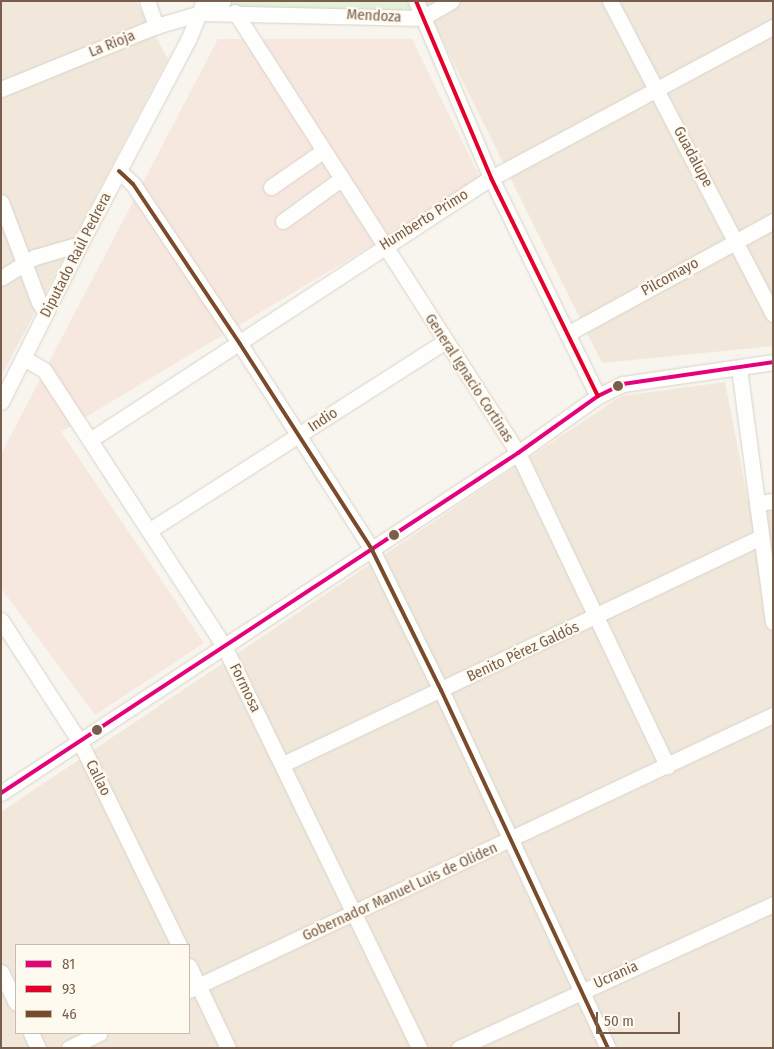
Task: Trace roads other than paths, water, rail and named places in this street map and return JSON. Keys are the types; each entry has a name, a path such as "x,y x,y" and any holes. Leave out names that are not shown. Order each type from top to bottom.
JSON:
{"street":[{"path":"147,1 156,26"},
{"name":"La Rioja","path":"1,89 203,7 223,1"},
{"path":"416,1 491,178 598,396"},
{"name":"Mendoza","path":"203,7 235,12 422,18 452,1"},
{"name":"Guadalupe","path":"610,1 773,314"},
{"name":"Diputado Raúl Pedrera","path":"1,402 80,244 203,7"},
{"name":"General Ignacio Cortinas","path":"235,12 383,246 518,453 667,766"},
{"name":"Humberto Primo","path":"90,440 240,344 383,246 491,178 773,27"},
{"path":"271,187 323,151"},
{"path":"119,171 133,184 301,435 372,550 441,690 608,1048"},
{"path":"283,221 341,180"},
{"path":"1,202 46,313"},
{"name":"Pilcomayo","path":"567,334 773,221"},
{"path":"1,278 25,264 63,247 80,244"},
{"name":"Indio","path":"150,530 445,341"},
{"name":"Formosa","path":"24,358 44,370 150,530 225,648 283,764 353,915 419,1048"},
{"path":"1,793 225,648 518,453 598,396 623,384 773,362"},
{"path":"738,368 773,621"},
{"path":"757,503 773,502"},
{"name":"Benito Pérez Galdós","path":"283,764 761,537"},
{"name":"Callao","path":"1,620 80,742 179,944"},
{"name":"Gobernador Manuel Luis de Oliden","path":"194,988 353,915 773,715"},
{"name":"Ucrania","path":"459,1048 581,990 773,904"},
{"path":"190,970 194,988 228,1048"},
{"path":"1,972 15,1001"},
{"path":"31,1034 38,1048"},
{"path":"69,1048 98,1034"}]}
